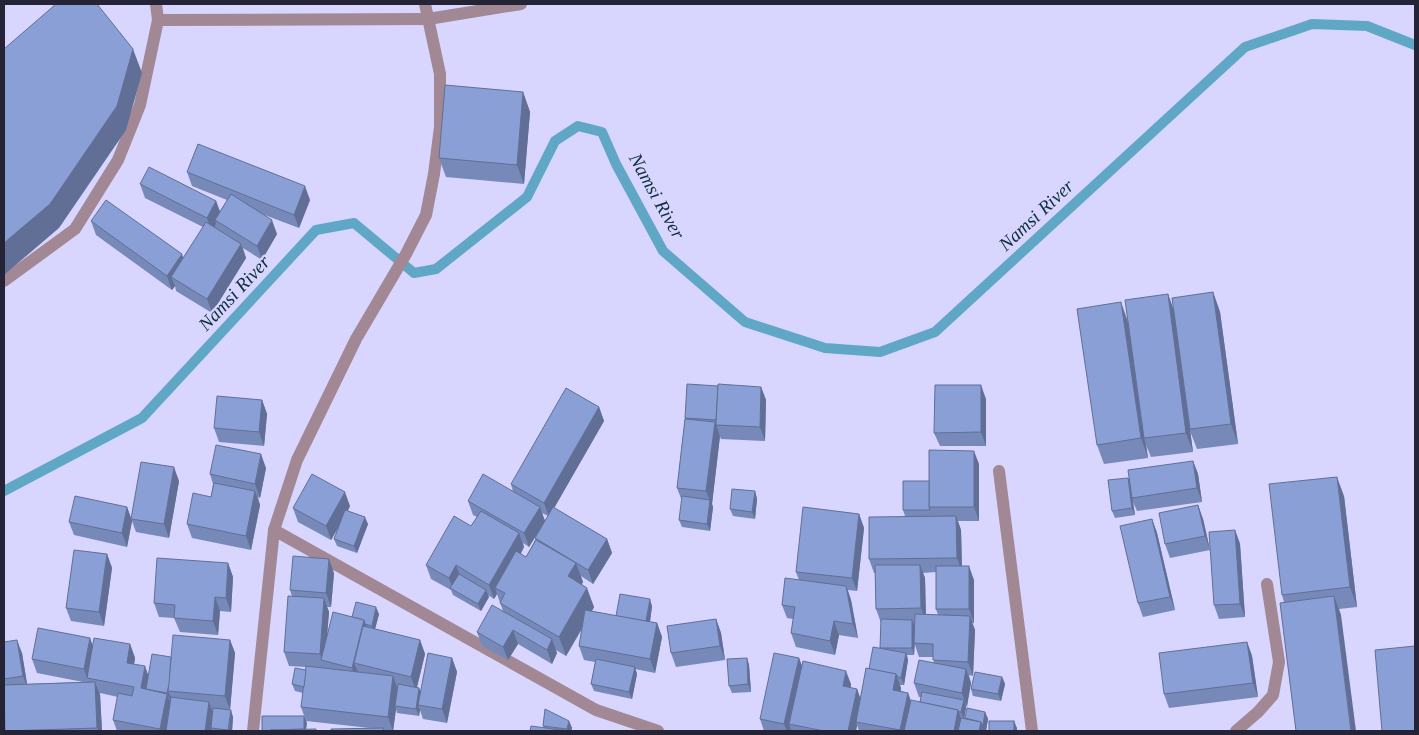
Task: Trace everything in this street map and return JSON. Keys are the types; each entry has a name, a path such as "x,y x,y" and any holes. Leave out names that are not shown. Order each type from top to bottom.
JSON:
{"street":[{"path":"4,281 75,229 118,160 140,105 158,20 156,4"},
{"path":"253,731 274,530 297,460 356,339 406,254 426,215 434,174 440,126 440,74 425,4"},
{"path":"158,20 428,20 521,4"},
{"path":"998,471 1032,731"},
{"path":"274,530 596,710 658,731"},
{"path":"1236,731 1273,696 1279,662 1267,584"}],"building":[{"path":"56,4 97,4 133,49 117,106 50,204 4,243 4,49"},
{"path":"445,85 523,92 517,165 439,158"},
{"path":"198,144 305,186 294,215 187,172"},
{"path":"149,167 216,201 207,218 140,184"},
{"path":"231,194 272,220 257,246 215,220"},
{"path":"106,200 182,254 167,276 91,221"},
{"path":"206,222 241,244 207,299 171,277"},
{"path":"1213,292 1231,424 1190,429 1172,298"},
{"path":"1168,294 1186,433 1144,438 1125,300"},
{"path":"1121,302 1141,438 1097,445 1077,309"},
{"path":"687,384 718,386 716,420 685,418"},
{"path":"718,384 761,387 760,427 716,425"},
{"path":"935,385 981,385 981,432 934,433"},
{"path":"566,388 599,407 544,503 511,484"},
{"path":"217,396 262,400 259,432 214,428"},
{"path":"685,419 715,422 706,491 677,488"},
{"path":"216,445 261,454 255,484 210,474"},
{"path":"929,450 974,451 974,507 929,507"},
{"path":"1193,461 1197,488 1132,498 1128,470"},
{"path":"141,462 174,467 164,524 131,519"},
{"path":"312,474 345,492 326,526 293,508"},
{"path":"483,474 540,507 524,533 468,501"},
{"path":"1337,477 1350,587 1282,595 1269,484"},
{"path":"1128,478 1132,508 1112,511 1108,480"},
{"path":"903,481 929,481 930,510 903,510"},
{"path":"214,483 255,491 246,536 187,524 193,493 211,497"},
{"path":"732,489 755,491 752,512 730,509"},
{"path":"75,496 127,507 122,533 69,522"},
{"path":"682,496 710,500 707,524 679,520"},
{"path":"1198,505 1205,536 1165,544 1159,513"},
{"path":"553,507 607,539 588,570 535,538"},
{"path":"803,507 859,514 852,578 796,572"},
{"path":"345,510 365,517 354,546 334,539"},
{"path":"481,511 519,533 489,585 456,565 449,578 426,565 454,516 471,526"},
{"path":"956,516 957,558 869,559 869,517"},
{"path":"1152,519 1170,597 1138,603 1120,526"},
{"path":"1235,530 1240,604 1214,605 1209,532"},
{"path":"536,540 576,563 568,576 587,588 559,637 500,603 505,593 495,588 516,551 526,557"},
{"path":"74,550 107,554 99,612 66,608"},
{"path":"293,556 329,559 326,593 290,590"},
{"path":"157,558 228,563 226,598 215,597 213,621 174,618 175,605 154,603"},
{"path":"875,565 920,565 921,608 876,609"},
{"path":"936,566 969,566 969,609 936,609"},
{"path":"459,574 486,590 478,604 450,588"},
{"path":"785,578 846,586 853,624 834,621 830,641 791,633 795,607 782,605"},
{"path":"620,594 650,599 646,621 616,616"},
{"path":"288,596 324,598 320,654 284,652"},
{"path":"1334,596 1351,731 1296,731 1280,603"},
{"path":"356,602 376,607 372,626 365,624 364,620 352,617"},
{"path":"492,605 552,639 547,650 513,630 503,647 477,632"},
{"path":"585,610 657,623 650,659 579,646"},
{"path":"333,612 364,620 352,668 321,660"},
{"path":"915,614 970,616 968,662 933,660 933,644 914,643"},
{"path":"716,619 720,646 671,653 667,626"},
{"path":"881,619 912,620 912,648 880,648"},
{"path":"363,626 420,640 411,677 354,663"},
{"path":"38,628 90,638 84,669 32,659"},
{"path":"173,635 230,640 225,696 168,691"},
{"path":"94,638 130,644 127,663 145,666 141,688 167,694 160,729 113,720 118,693 132,696 134,687 87,678"},
{"path":"17,640 23,676 4,679 4,642"},
{"path":"1247,642 1253,683 1164,694 1159,653"},
{"path":"1415,646 1415,731 1382,731 1375,650"},
{"path":"873,647 906,653 901,678 896,674 869,669"},
{"path":"428,653 452,658 442,709 418,705"},
{"path":"774,653 799,658 784,724 760,719"},
{"path":"152,654 171,657 167,693 146,689"},
{"path":"747,658 748,684 729,686 727,659"},
{"path":"596,659 635,667 629,692 591,684"},
{"path":"919,660 966,669 962,693 914,683"},
{"path":"803,661 846,671 843,686 857,689 848,731 824,731 789,724"},
{"path":"306,666 393,676 388,717 301,707"},
{"path":"295,668 306,670 304,687 292,684"},
{"path":"866,668 896,674 893,690 908,693 900,730 856,722"},
{"path":"975,672 1002,677 998,694 971,689"},
{"path":"95,682 97,728 5,731 4,685"},
{"path":"398,684 419,688 416,709 395,706"},
{"path":"922,692 964,700 961,712 920,702"},
{"path":"171,697 209,702 205,731 166,731"},
{"path":"911,700 958,710 954,731 904,731"},
{"path":"213,708 231,710 228,730 211,728"},
{"path":"967,708 985,712 983,726 981,722 965,718"},
{"path":"545,709 569,721 567,729 543,726"},
{"path":"262,716 304,716 304,729 262,731"},
{"path":"961,718 981,722 979,731 958,731"},
{"path":"989,721 1014,721 1014,731 989,731"},
{"path":"531,726 568,731 530,731"},
{"path":"383,728 383,731 331,731 331,729"},
{"path":"316,729 316,731 270,731 270,730"}],"waterway":[{"name":"Namsi River","path":"4,491 142,418 316,230 354,223 414,273 436,269 527,197 555,141 578,126 602,132 616,164 663,251 745,322 825,348 880,352 935,332 1245,47 1312,24 1367,26 1415,45"}]}
